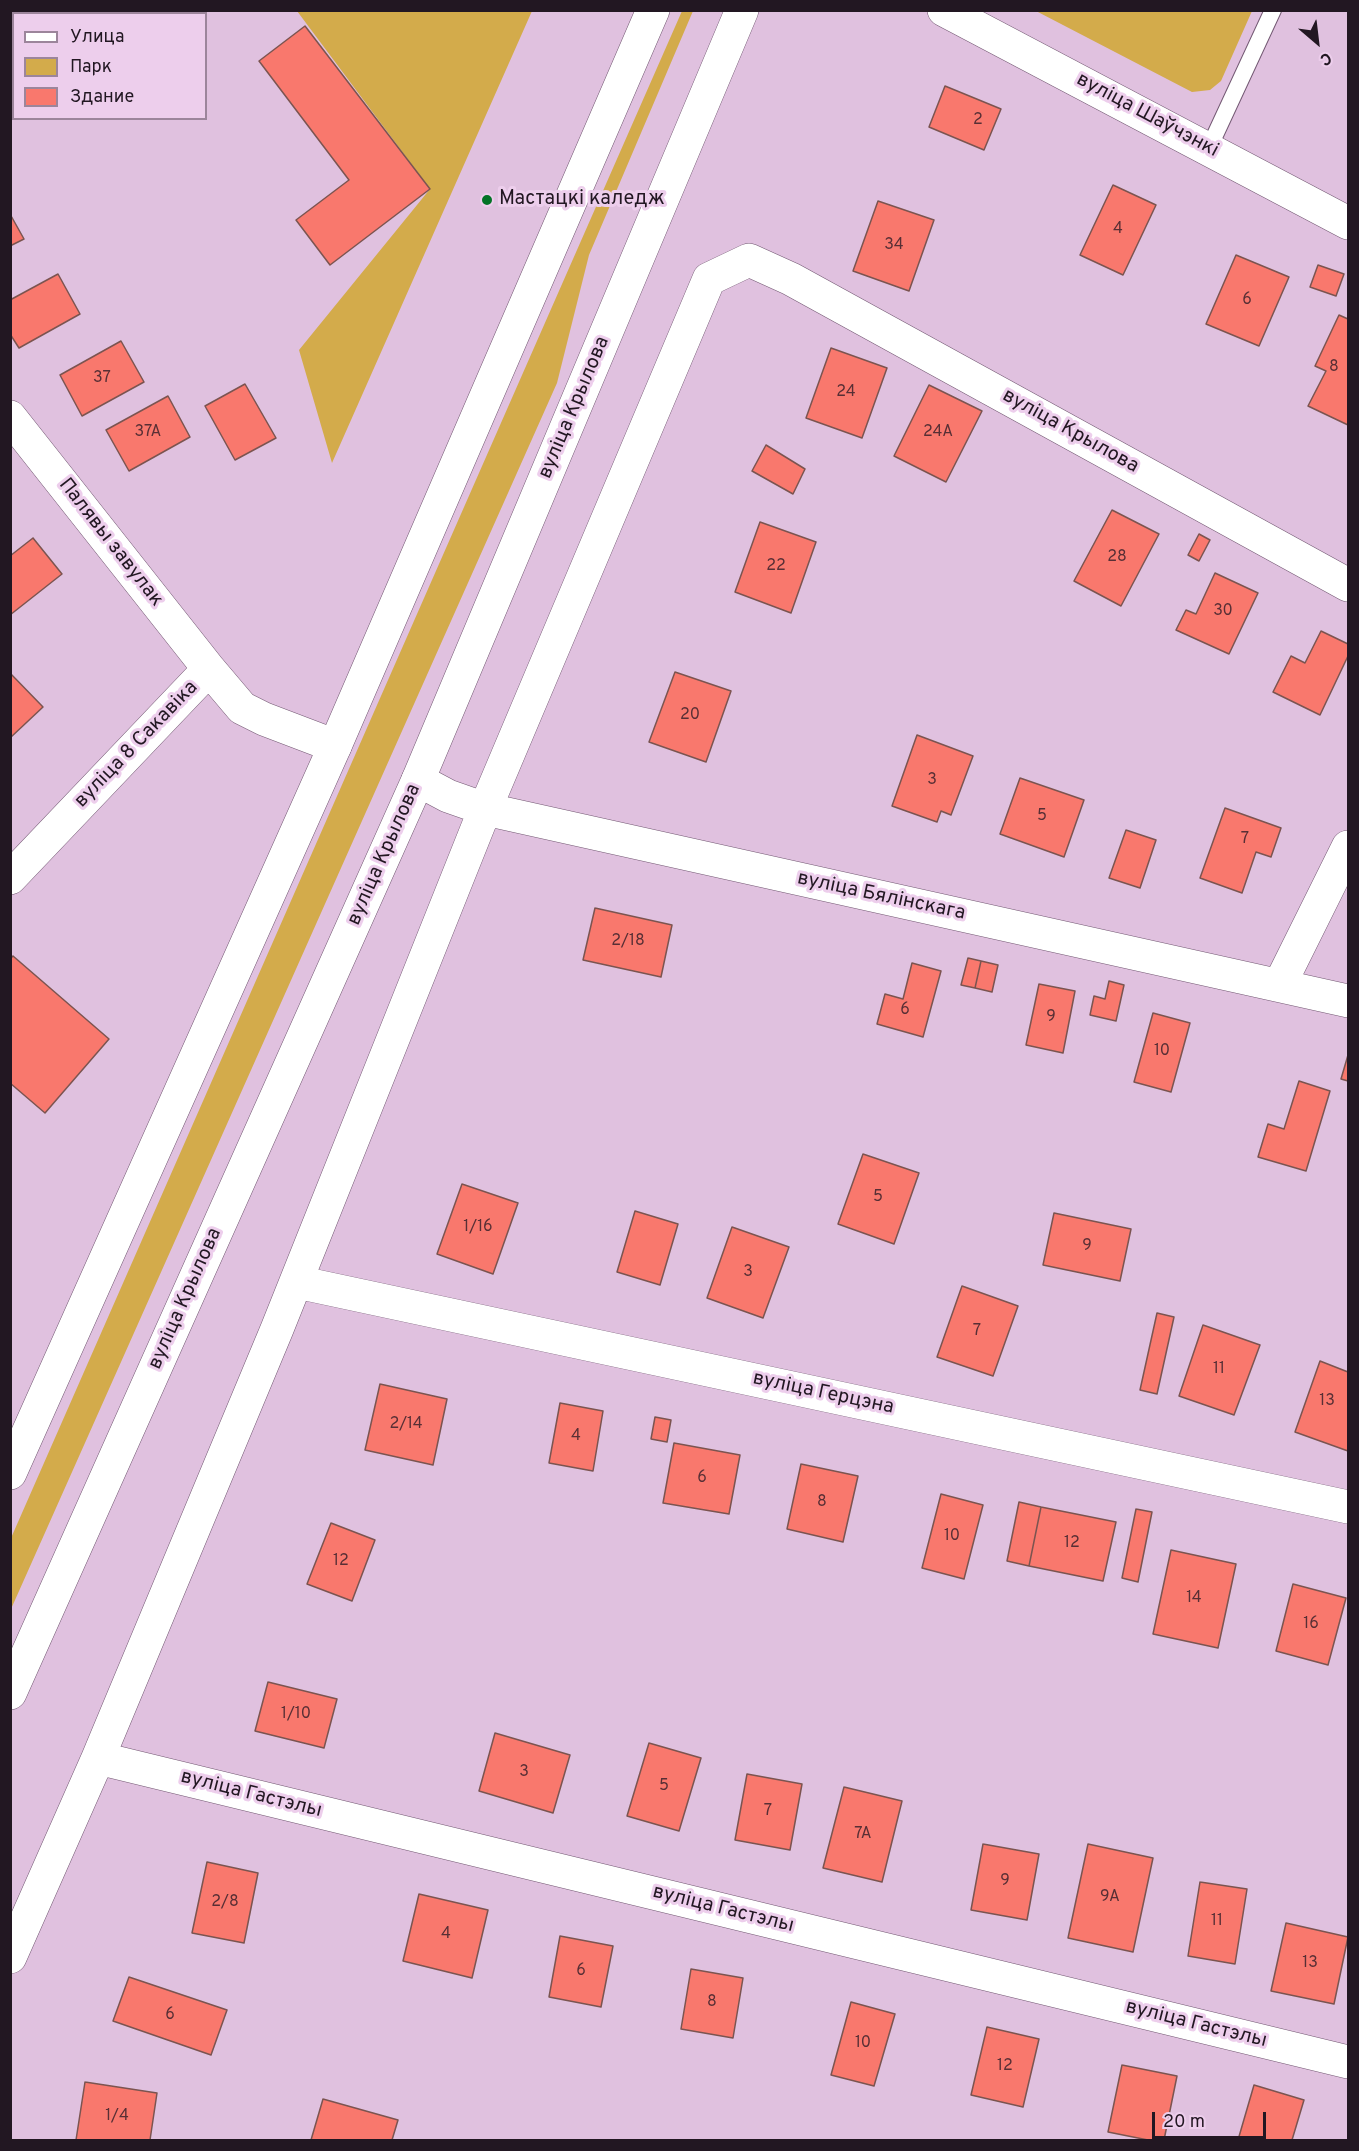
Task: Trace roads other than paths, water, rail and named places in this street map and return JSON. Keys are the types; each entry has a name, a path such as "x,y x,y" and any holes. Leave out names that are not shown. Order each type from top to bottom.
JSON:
{"street":[{"path":"10,1473 334,746 653,10"},
{"name":"вуліца Крылова","path":"10,1692 418,780 742,10"},
{"name":"вуліца Шаўчэнкі","path":"944,10 1348,223"},
{"name":"вуліца Крылова","path":"10,1957 98,1758 297,1282 485,809 709,279 749,260 791,279 1348,585"},
{"name":"Палявы завулак","path":"10,417 209,669"},
{"name":"вуліца 8 Сакавіка","path":"10,878 209,669 242,708 334,746"},
{"name":"вуліца Бялінскага","path":"418,780 448,796 485,809 1280,984 1348,1001"},
{"path":"1280,984 1348,847"},
{"name":"вуліца Герцэна","path":"297,1282 1348,1507"},
{"name":"вуліца Гастэлы","path":"98,1758 1348,2062"}],"lane":[{"path":"1209,148 1273,10"}],"place":[{"name":"Мастацкі каледж","path":"487,200"}]}
